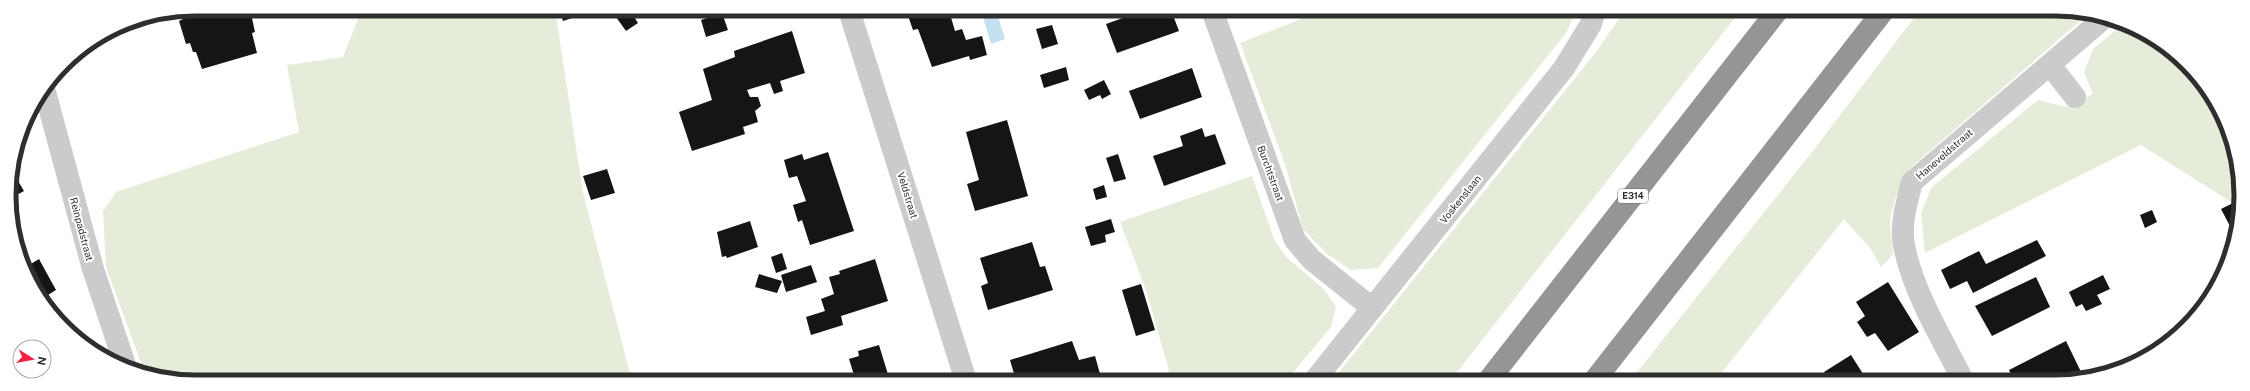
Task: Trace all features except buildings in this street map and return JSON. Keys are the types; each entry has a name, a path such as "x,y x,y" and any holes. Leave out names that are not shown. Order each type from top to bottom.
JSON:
{"highway":[{"name":"E314","path":"1493,375 1773,16"},
{"path":"1599,375 1879,16"}],"street":[{"name":"Veldstraat","path":"851,16 964,375"},
{"name":"Burchtstraat","path":"1214,16 1295,240 1312,260 1372,308"},
{"name":"Voskenslaan","path":"1319,375 1564,68 1591,24 1593,16"},
{"name":"Haneveldstraat","path":"1960,375 1918,291 1904,244 1905,210 1912,182 2100,22"},
{"path":"2050,65 2075,97"},
{"name":"Reinpadstraat","path":"46,96 93,269 123,359"}],"green space":[{"path":"359,16 556,16 583,193 630,375 184,375 160,372 142,367 106,267 103,211 116,192 299,132 287,65 343,57"},
{"path":"1309,16 1574,16 1566,33 1378,268 1351,270 1327,254 1303,229 1285,164 1240,43"},
{"path":"1621,16 1736,16 1455,375 1337,375 1596,52"},
{"path":"1915,16 2066,16 2083,18 1909,169 1895,199 1890,220 1893,255 1881,267 1870,248 1844,219 1720,375 1635,375 1812,152"},
{"path":"2118,28 2154,46 2164,53 2189,77 2197,86 2210,106 2228,149 2234,184 2234,204 2141,145 1925,253 1921,212 1932,187 2038,100 2066,107 2093,94 2084,72 2093,49"},
{"path":"1252,176 1274,239 1286,257 1324,289 1336,307 1331,327 1291,375 1170,375 1146,290 1120,222"}],"water":[{"path":"983,16 998,16 1005,39 991,44"}]}
